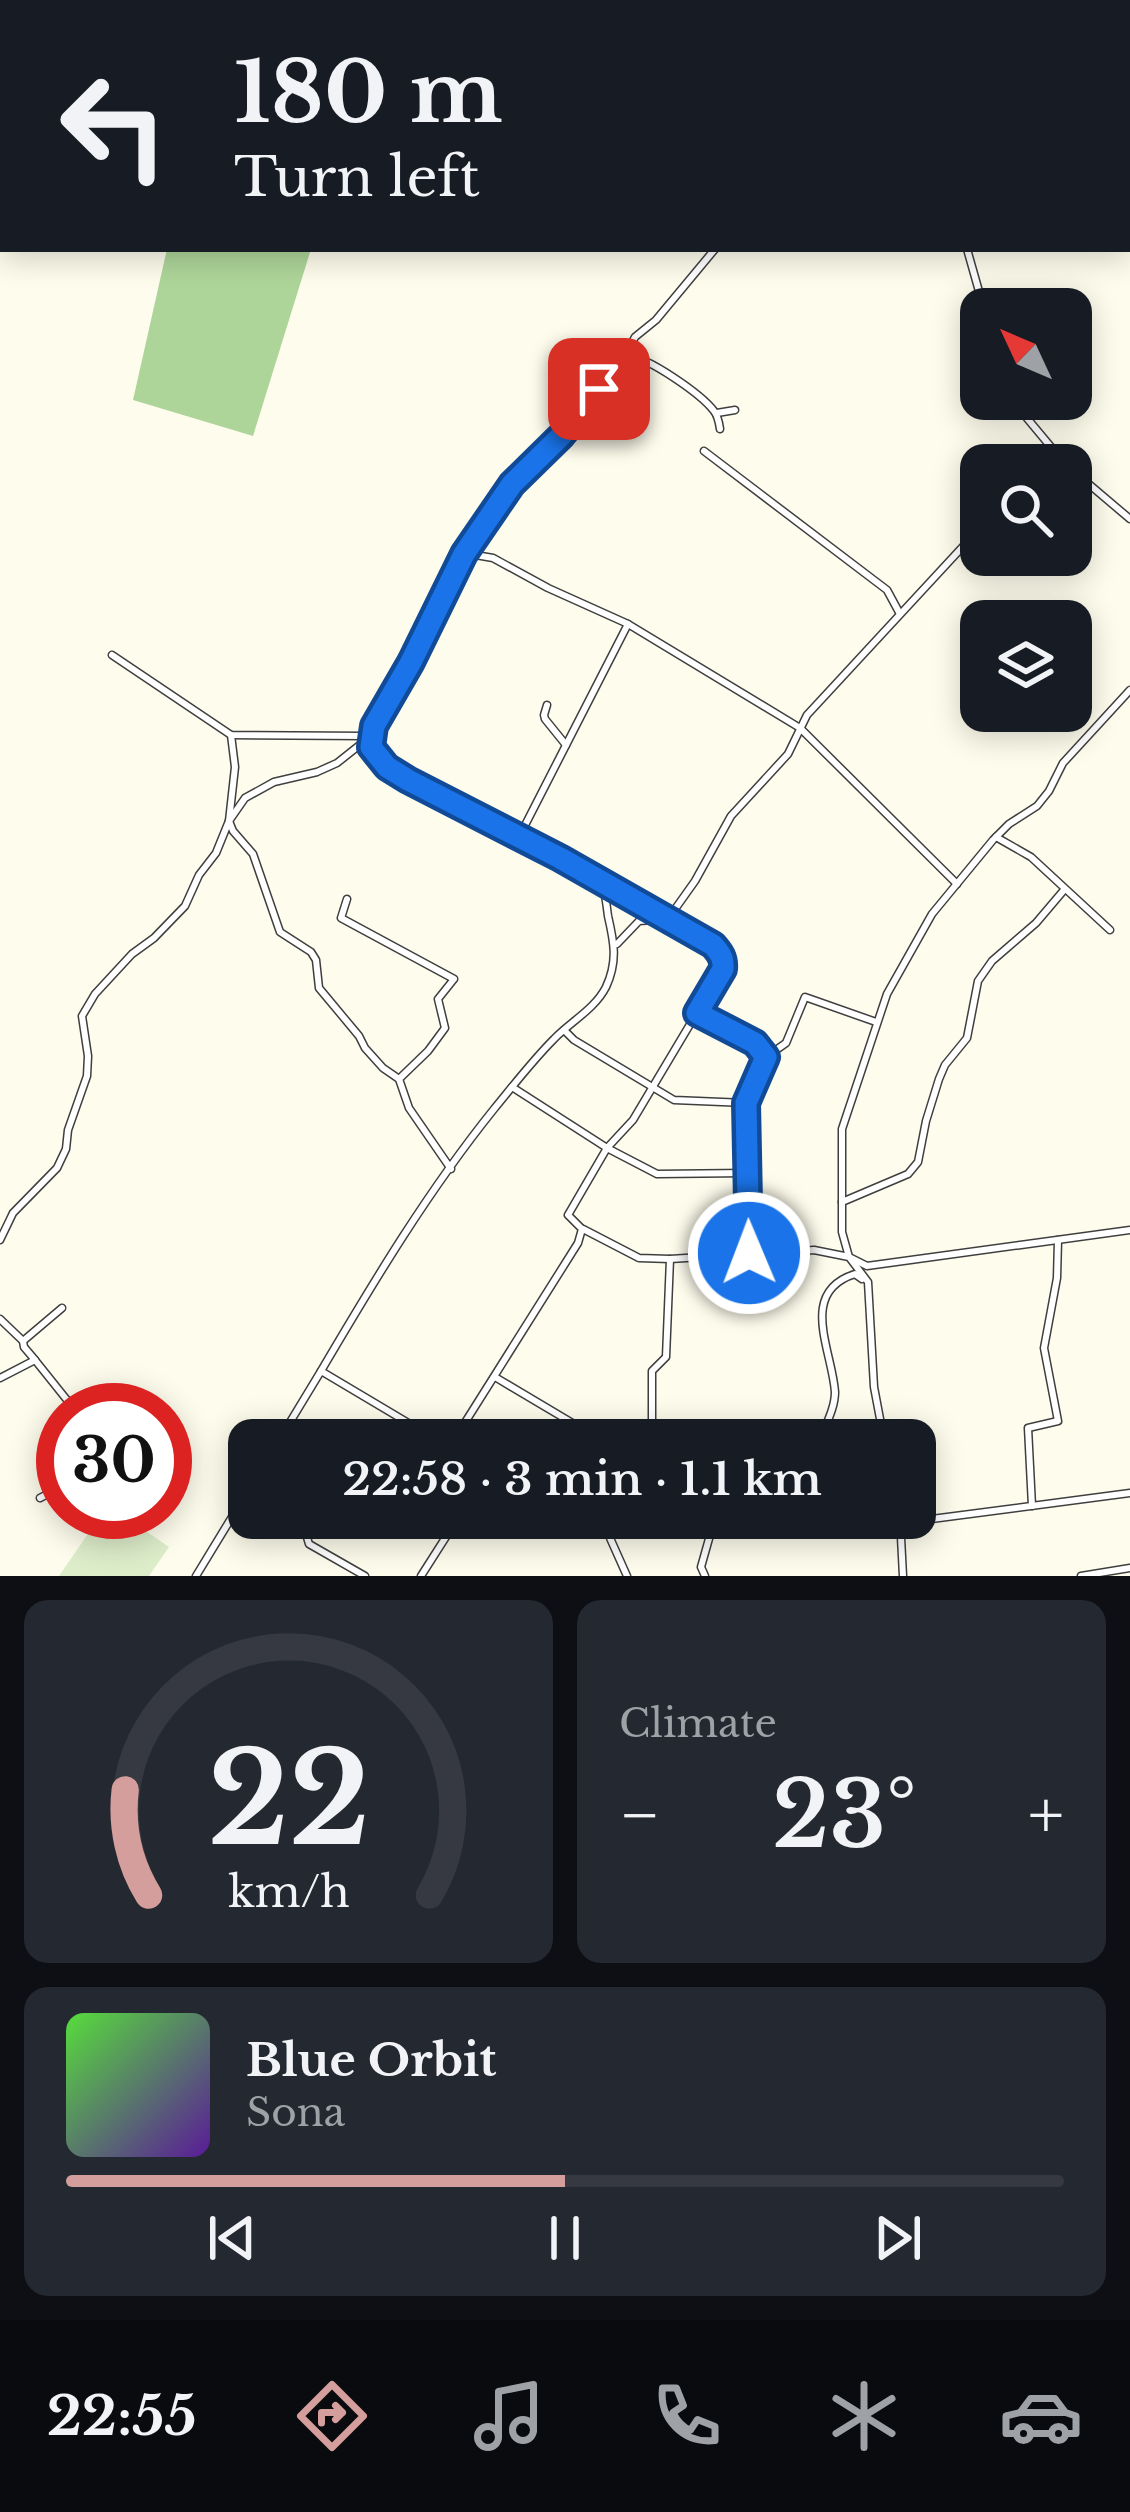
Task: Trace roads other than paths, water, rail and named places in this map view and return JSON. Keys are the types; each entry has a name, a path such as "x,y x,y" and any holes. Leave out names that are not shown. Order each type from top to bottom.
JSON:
{"street":[{"path":"623,360 634,337 656,320 713,252"},
{"path":"968,252 978,288"},
{"path":"0,1240 14,1213 57,1168 66,1148 87,1076 82,1016 95,994 185,905 245,798 259,788 317,772 354,752 371,736 464,554 512,484 561,436 628,356 640,357 675,379 717,413 721,430"},
{"path":"717,413 735,410"},
{"path":"1028,420 1048,444"},
{"path":"704,451 887,590 900,614"},
{"path":"1092,487 1130,519"},
{"path":"668,919 731,816 788,754 807,715 960,550"},
{"path":"464,554 494,558 628,624 800,728 957,884"},
{"path":"520,837 628,624"},
{"path":"112,655 231,735 371,736"},
{"path":"880,1419 868,1282 850,1257 842,1232 843,1121 877,1022 902,964 932,914 996,837 1037,806 1063,763 1130,690"},
{"path":"547,705 545,719 566,742"},
{"path":"231,735 236,767 229,821 232,831 254,854 280,932 311,952 319,988 365,1048 399,1079 410,1108 451,1169"},
{"path":"371,736 375,755 387,767 668,919 713,945 724,961 633,1120 608,1148 568,1215 582,1229 639,1258 814,1250 850,1257 867,1267 1130,1230"},
{"path":"354,752 375,755"},
{"path":"996,837 1031,857 1110,930"},
{"path":"599,880 607,896 614,949"},
{"path":"842,1202 908,1174 918,1162 945,1065 967,1038 978,981 1064,890"},
{"path":"347,899 341,918 454,980 438,999 445,1028 399,1079"},
{"path":"293,1419 398,1244 451,1169 512,1087 604,992 619,938 639,921 668,919"},
{"path":"749,1253 746,1103 766,1057 786,1043 805,997 877,1022"},
{"path":"697,1013 755,1043 766,1057"},
{"path":"564,1030 674,1100 746,1103"},
{"path":"512,1087 657,1174 748,1172"},
{"path":"468,1419 578,1243 582,1229"},
{"path":"1032,1506 1028,1428 1058,1421 1044,1348 1057,1278 1058,1240"},
{"path":"652,1419 652,1371 666,1357 670,1259"},
{"path":"827,1419 835,1395 823,1300 831,1285 841,1279 855,1274 868,1282"},
{"path":"23,1341 62,1308"},
{"path":"0,1319 53,1383"},
{"path":"0,1378 35,1360"},
{"path":"321,1371 402,1419"},
{"path":"495,1377 566,1419"},
{"path":"936,1517 1130,1493"},
{"path":"196,1576 228,1526"},
{"path":"308,1539 309,1544 365,1576"},
{"path":"421,1576 445,1539"},
{"path":"610,1539 627,1576"},
{"path":"705,1576 701,1567 709,1539"},
{"path":"901,1539 903,1576"},
{"path":"1081,1576 1130,1568"}]}
